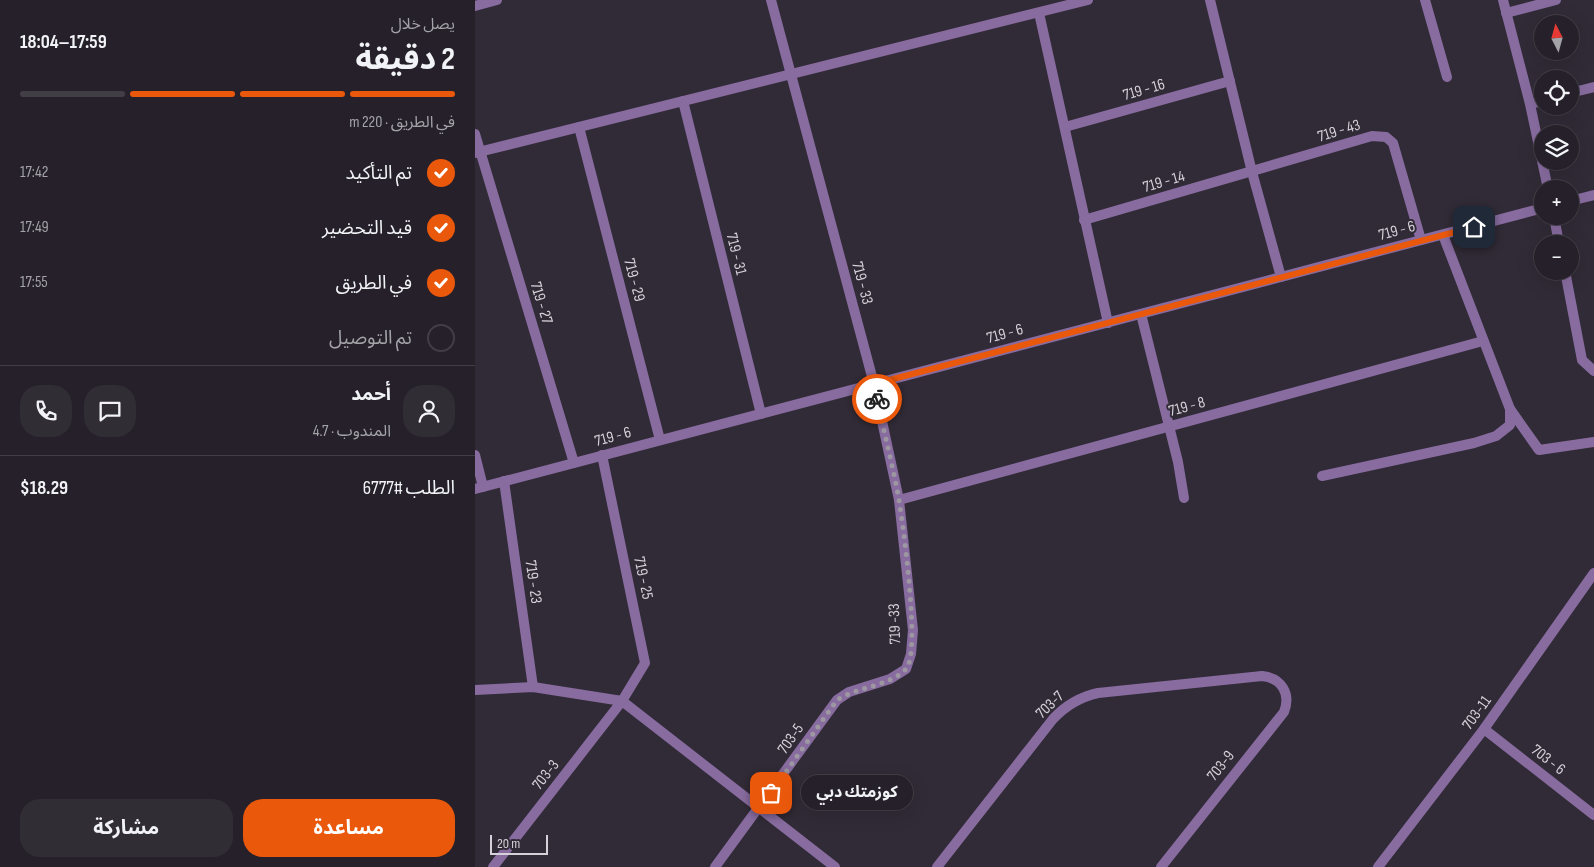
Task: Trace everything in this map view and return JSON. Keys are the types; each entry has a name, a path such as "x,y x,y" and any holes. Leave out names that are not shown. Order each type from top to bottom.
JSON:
{"street":[{"path":"475,6 497,0"},
{"name":"719 - 33","path":"771,0 874,384 899,500"},
{"path":"477,152 1039,13 1059,3 1088,0"},
{"path":"1210,0 1252,172 1281,277"},
{"path":"1425,0 1447,77"},
{"path":"1503,0 1530,104 1546,180"},
{"path":"1506,13 1556,0"},
{"path":"1039,13 1108,323"},
{"name":"719 - 16","path":"1065,127 1230,81"},
{"path":"1579,91 1594,87"},
{"name":"719 - 31","path":"683,101 761,414"},
{"path":"1530,104 1534,103"},
{"name":"719 - 29","path":"579,127 660,440"},
{"name":"719 - 27","path":"475,134 477,152 574,463"},
{"name":"719 - 43","path":"1252,172 1372,136 1386,137 1393,143 1421,240"},
{"name":"719 - 14","path":"1084,220 1252,172"},
{"path":"1579,199 1594,195"},
{"name":"719 - 6","path":"479,488 1534,210"},
{"path":"1443,235 1510,409 1539,450 1594,442"},
{"path":"1567,280 1582,360 1594,371"},
{"path":"1141,314 1178,462 1184,498"},
{"name":"719 - 8","path":"899,500 1483,341"},
{"path":"1322,476 1496,436 1510,426 1510,409"},
{"path":"475,455 479,488"},
{"name":"719 - 25","path":"602,455 645,663 622,701"},
{"name":"719 - 23","path":"504,481 533,687"},
{"name":"719 -33","path":"837,700 849,692 890,679 907,669 911,654 913,630 899,500"},
{"name":"703-11","path":"1378,867 1484,729 1594,573"},
{"name":"703-7","path":"937,867 1053,719 1078,699 1098,693 1262,676 1276,680"},
{"name":"703-9","path":"1161,867 1284,712 1287,698 1285,691 1276,680"},
{"path":"475,690 533,687 622,701 835,867"},
{"name":"703-5","path":"715,867 760,808 837,700"},
{"name":"703-3","path":"493,867 622,701"},
{"name":"703 - 6","path":"1484,729 1594,815"}],"way so far":[{"path":"771,793 837,700 849,692 890,679 907,669 911,654 913,630 899,500 877,399"}],"place":[{"name":"كوزمتك دبي","path":"771,793"}],"route":[{"path":"877,399 874,384 1474,227"}]}
